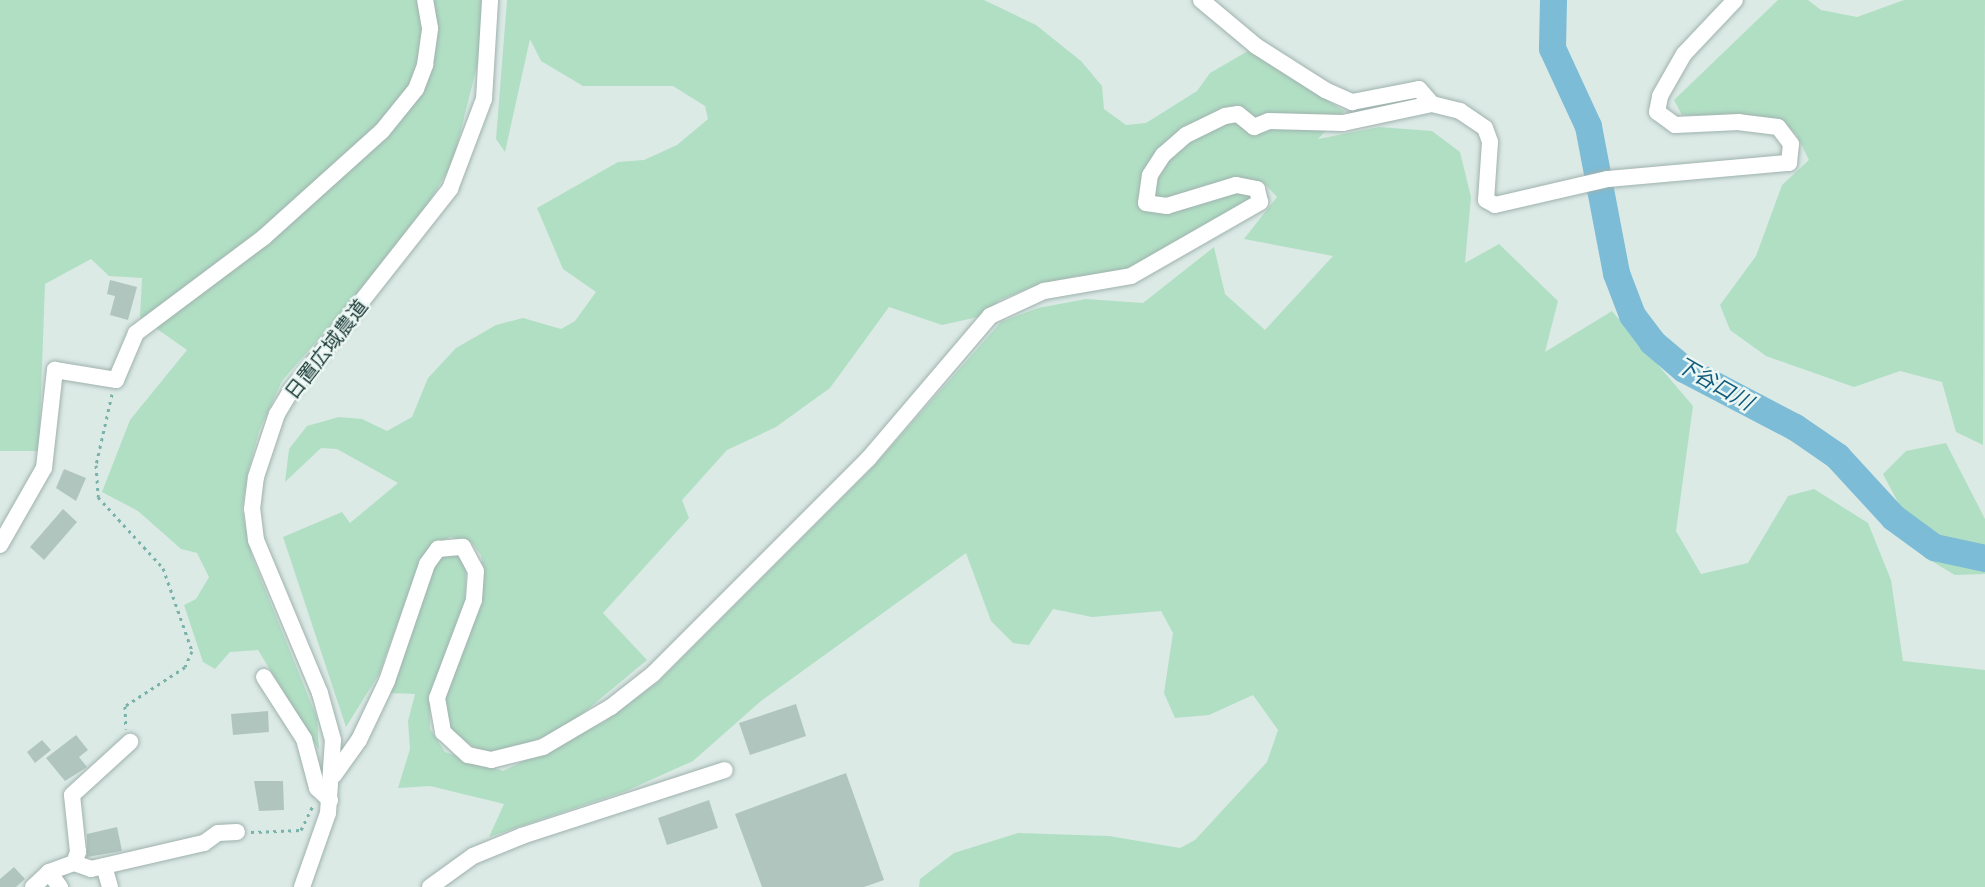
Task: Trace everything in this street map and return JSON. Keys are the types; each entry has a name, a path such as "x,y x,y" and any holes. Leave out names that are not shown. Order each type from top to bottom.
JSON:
{"street":[{"path":"0,545 44,468 55,369 116,380 136,333 263,238 382,131 416,89 425,65 429,28 425,0"},
{"name":"日置広域農道","path":"302,887 330,800 334,775 333,740 320,693 256,540 252,509 256,477 277,414 291,392 450,189 484,99 490,0"},
{"path":"1201,0 1256,46 1325,90 1352,102 1419,89 1432,104"},
{"path":"334,775 359,740 387,681 421,580 438,549 463,547 476,571 471,609 437,698 443,732 468,755 491,760 543,747 611,707 653,674 868,459 990,316 1044,291 1131,276 1260,202 1257,189 1236,185 1167,206 1146,202 1150,175 1186,135 1238,114 1254,127 1269,121 1343,123 1432,104 1473,117 1485,128 1490,142 1486,201 1495,205 1582,187 1608,179 1789,163 1791,144 1778,127 1739,122 1676,125 1657,112 1660,96 1684,54 1735,0"},
{"path":"264,677 304,739 317,788 330,800"},
{"path":"33,887 52,880 74,863 78,852 72,795 130,742"},
{"path":"430,887 473,856 522,836 725,770"},
{"path":"74,863 91,869 204,843 218,833 237,832"},
{"path":"104,866 110,887"},
{"path":"52,880 60,887"}],"path":[{"path":"116,380 96,465 98,497 163,568 192,651 185,667 125,706 130,742"},
{"path":"237,832 301,830 314,803 330,800"}],"green space":[{"path":"0,0 482,0 480,54 453,162 425,209 369,281 282,381 259,431 248,472 242,510 252,557 317,718 319,750 258,650 230,652 215,669 203,662 184,605 196,599 209,577 197,553 181,549 138,511 102,492 130,420 187,350 140,317 142,278 109,276 91,259 45,284 39,451 0,451"},
{"path":"507,0 984,0 1036,25 1081,61 1102,86 1104,109 1126,125 1146,123 1197,91 1210,73 1248,51 1344,111 1318,139 1379,127 1432,131 1460,152 1471,197 1465,263 1499,244 1558,301 1545,352 1612,311 1693,406 1676,531 1701,574 1748,563 1788,496 1814,489 1868,523 1891,580 1903,661 1985,670 1985,887 919,887 920,879 954,853 1018,833 1109,836 1180,848 1195,840 1267,762 1278,730 1253,695 1209,715 1175,718 1164,693 1173,633 1161,611 1092,617 1053,609 1029,645 1013,643 991,621 966,553 761,701 693,761 626,791 489,837 504,804 430,786 398,788 410,749 408,721 415,694 389,693 430,570 441,556 454,554 466,562 465,600 430,702 430,729 445,752 503,771 604,722 658,682 872,468 1001,322 1038,308 1086,299 1143,303 1214,247 1225,294 1265,330 1333,256 1244,239 1277,197 1262,181 1254,202 1136,282 1077,276 1034,286 1000,300 978,317 942,325 889,307 830,388 776,427 727,450 682,500 689,518 603,613 647,660 565,728 506,752 482,752 451,732 443,699 480,603 484,574 481,555 471,542 450,537 438,544 414,578 379,674 346,727 283,537 342,512 350,523 398,483 337,449 321,448 285,482 289,449 307,426 339,417 362,419 387,431 412,417 428,378 456,348 496,325 523,318 561,329 575,321 596,292 563,269 537,208 618,162 644,160 677,145 708,119 705,106 673,86 583,86 541,61 530,39 505,152 496,139"},
{"path":"1778,0 1808,0 1821,10 1857,17 1904,0 1985,0 1983,445 1956,432 1942,382 1900,371 1854,387 1766,356 1730,330 1720,305 1756,256 1782,185 1809,160 1796,134 1780,119 1682,115 1674,100"},
{"path":"1946,443 1985,519 1985,574 1955,575 1928,559 1883,474 1906,451"}],"building":[{"path":"110,280 137,287 128,320 110,315 115,296 107,294"},
{"path":"64,469 86,478 76,501 56,488"},
{"path":"63,509 77,522 44,560 30,547"},
{"path":"796,704 806,736 750,755 739,723"},
{"path":"268,711 269,732 233,735 231,714"},
{"path":"76,735 88,750 79,757 87,767 65,781 46,758"},
{"path":"42,740 51,750 35,763 27,752"},
{"path":"846,773 884,880 864,887 762,887 735,814"},
{"path":"254,781 283,781 284,810 259,811"},
{"path":"709,800 718,828 667,845 658,818"},
{"path":"117,827 122,851 87,857 87,834"},
{"path":"14,867 25,879 16,887 0,887 0,879"}],"waterway":[{"name":"下谷口川","path":"1553,0 1552,48 1588,126 1616,273 1632,315 1652,342 1684,369 1795,427 1837,456 1893,517 1934,547 1985,558"}]}
